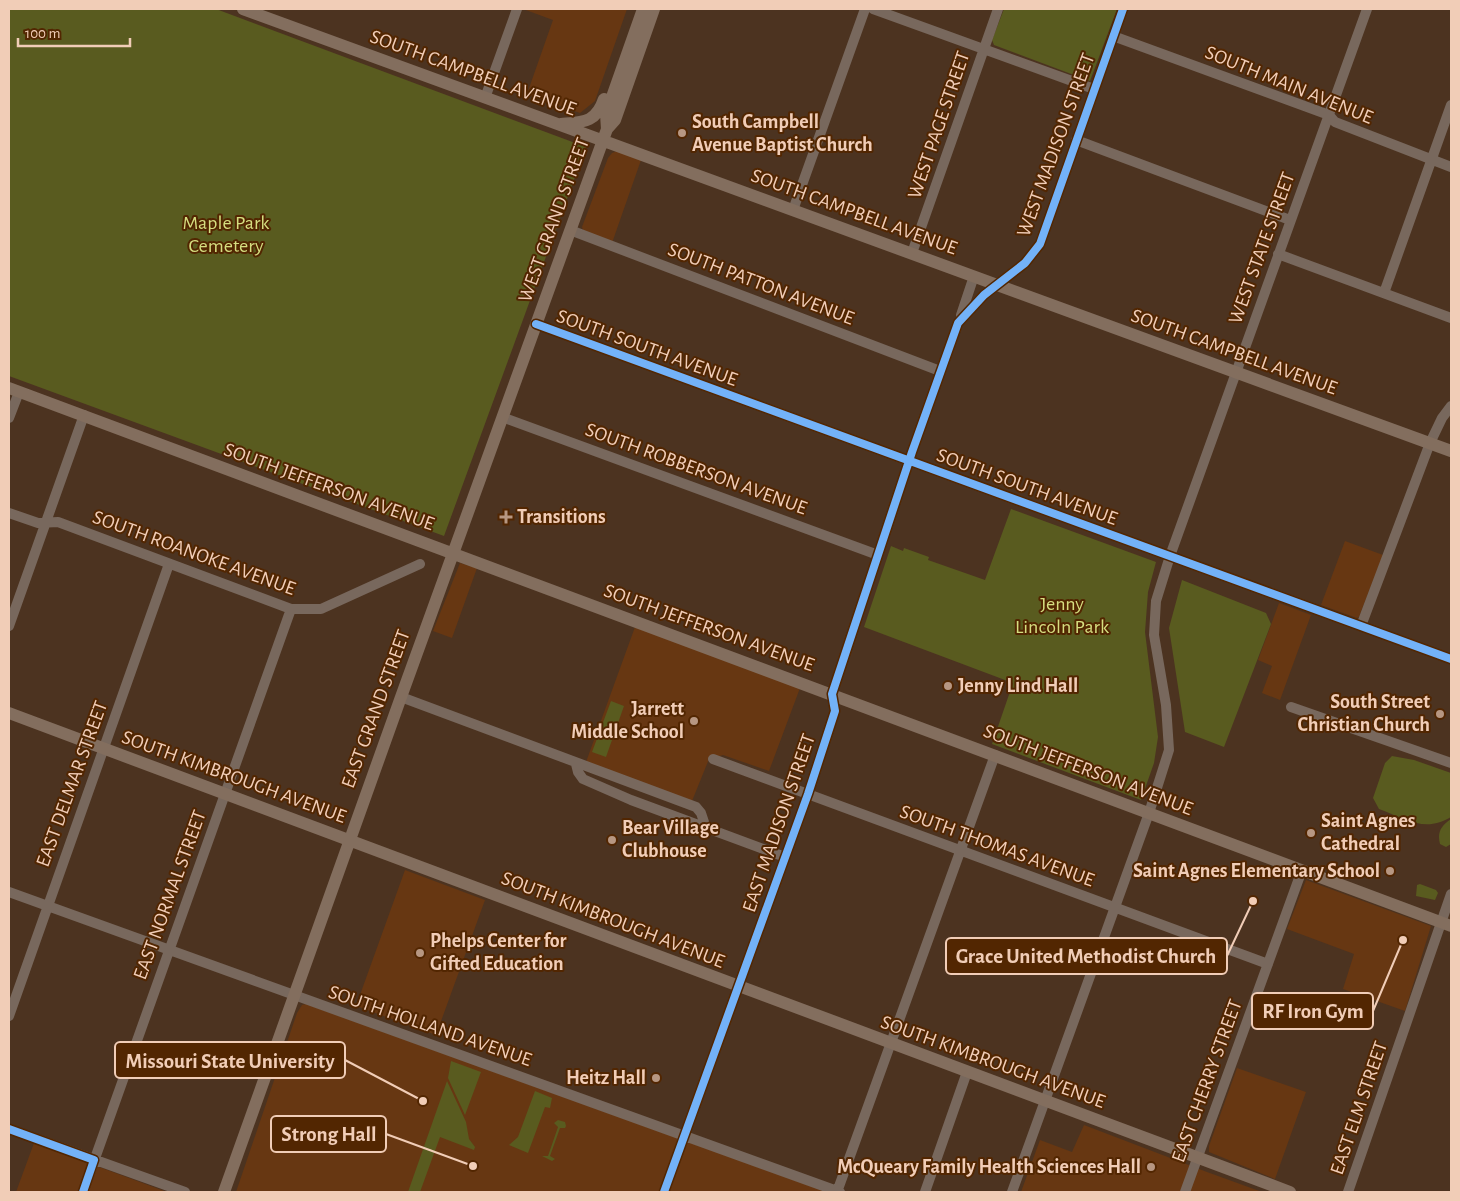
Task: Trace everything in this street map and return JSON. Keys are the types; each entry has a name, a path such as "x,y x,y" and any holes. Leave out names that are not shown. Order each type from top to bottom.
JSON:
{"main road":[{"name":"SOUTH CAMPBELL AVENUE","path":"244,9 557,124 605,135 793,210 1451,451"},
{"name":"WEST GRAND STREET","path":"605,135 606,114 643,9"},
{"name":"WEST GRAND STREET","path":"536,324 605,135 615,120 654,9"},
{"path":"557,124 583,122 594,117 601,108 612,79 620,72"},
{"name":"EAST GRAND STREET","path":"224,1192 400,697 536,324"},
{"name":"SOUTH JEFFERSON AVENUE","path":"14,390 1446,924"},
{"name":"SOUTH KIMBROUGH AVENUE","path":"9,712 737,987 1290,1192"}],"street":[{"path":"485,98 517,9"},
{"path":"793,210 865,9"},
{"path":"873,9 1094,88"},
{"name":"WEST PAGE STREET","path":"912,253 998,9"},
{"name":"WEST MADISON STREET","path":"910,462 958,323 969,309 1025,263 1040,244 1123,9"},
{"name":"WEST STATE STREET","path":"1012,1192 1150,813 1169,750 1166,705 1154,635 1156,601 1170,556 1235,373 1367,9"},
{"name":"SOUTH MAIN AVENUE","path":"1113,36 1329,116 1335,122 1451,167"},
{"path":"1384,293 1451,105"},
{"path":"1076,140 1290,220"},
{"name":"SOUTH PATTON AVENUE","path":"570,230 940,371"},
{"path":"1278,254 1451,318"},
{"path":"958,323 974,276"},
{"name":"SOUTH SOUTH AVENUE","path":"536,324 1451,659"},
{"path":"9,418 14,390"},
{"path":"1360,626 1430,443 1451,406"},
{"path":"9,626 84,415"},
{"name":"SOUTH ROBBERSON AVENUE","path":"502,417 878,555"},
{"name":"EAST MADISON STREET","path":"664,1192 808,794 835,711 832,694 910,462"},
{"name":"SOUTH ROANOKE AVENUE","path":"9,513 38,523 58,522 291,609 321,609 420,564"},
{"name":"EAST DELMAR STREET","path":"9,1016 169,564"},
{"name":"EAST NORMAL STREET","path":"82,1192 291,609"},
{"path":"400,697 696,807 701,813 706,828"},
{"path":"1291,707 1451,763"},
{"path":"838,1192 995,755"},
{"name":"SOUTH THOMAS AVENUE","path":"713,759 1268,964"},
{"path":"576,764 578,772 583,779 785,857"},
{"name":"EAST CHERRY STREET","path":"1185,1192 1302,870"},
{"name":"SOUTH HOLLAND AVENUE","path":"9,892 838,1192"},
{"name":"EAST ELM STREET","path":"1348,1192 1446,924 1451,894"},
{"path":"924,1192 967,1072"},
{"path":"9,1129 186,1192"}],"shaded area":[{"path":"523,9 627,9 595,101 580,113 527,94 553,20"},
{"path":"617,151 641,160 612,243 583,230 582,227 608,158"},
{"path":"1345,541 1383,555 1357,618 1321,605"},
{"path":"460,563 477,568 452,638 433,631"},
{"path":"1279,603 1311,615 1280,700 1262,693 1272,666 1258,660"},
{"name":"Jarrett Middle School","path":"635,627 800,688 769,771 723,755 709,759 692,801 586,762"},
{"name":"Phelps Center for Gifted Education","path":"405,870 485,900 436,1035 356,1006"},
{"path":"1306,880 1431,926 1405,1011 1343,989 1354,954 1287,929"},
{"path":"306,1004 827,1192 236,1192 297,1013 302,1005"},
{"path":"1237,1068 1306,1092 1275,1179 1209,1152 1209,1146"},
{"path":"1084,1125 1262,1192 1021,1192 1040,1140 1072,1152"},
{"path":"34,1143 167,1192 16,1192"}],"green space":[{"name":"Maple Park Cemetery","path":"9,9 216,9 586,147 444,536 9,376"},
{"path":"1004,9 1117,9 1090,81 994,45 992,40"},
{"name":"Jenny Lincoln Park","path":"1011,509 1156,562 1148,592 1145,632 1158,737 1154,763 1141,800 992,744 1013,683 864,627 891,546 903,551 904,548 929,557 928,560 985,580"},
{"path":"1182,580 1266,613 1271,624 1224,747 1185,732 1169,628"},
{"path":"611,701 624,706 606,757 592,752"},
{"path":"1392,756 1414,760 1451,773 1451,817 1433,824 1415,823 1379,809 1373,798 1385,763"},
{"path":"1451,819 1451,844 1446,847 1440,844 1440,833 1442,827"},
{"path":"1420,884 1436,890 1438,893 1435,900 1416,896 1417,885"},
{"path":"451,1061 481,1072 465,1115 448,1078"},
{"path":"447,1081 466,1122 469,1139 475,1147 474,1150 440,1137 420,1192 408,1192"},
{"path":"535,1091 552,1098 550,1108 545,1107 528,1153 509,1145 518,1137"},
{"path":"558,1120 565,1122 566,1126 565,1128 560,1128 550,1156 555,1159 552,1161 542,1156 548,1156 558,1127 554,1123"}],"cycle path":[{"path":"664,1192 808,794 835,711 832,694 912,452 958,323 984,295 1025,263 1040,244 1123,9"},
{"path":"536,324 1451,659"},
{"path":"9,1129 94,1160 83,1192"}],"place":[{"name":"South Campbell Avenue Baptist Church","path":"682,133"},
{"name":"Transitions","path":"506,517"},
{"name":"Jenny Lind Hall","path":"948,686"},
{"name":"South Street Christian Church","path":"1440,714"},
{"name":"Jarrett Middle School","path":"694,721"},
{"name":"Saint Agnes Cathedral","path":"1311,833"},
{"name":"Bear Village Clubhouse","path":"612,840"},
{"name":"Saint Agnes Elementary School","path":"1390,871"},
{"name":"Grace United Methodist Church","path":"1253,901"},
{"name":"RF Iron Gym","path":"1403,940"},
{"name":"Phelps Center for Gifted Education","path":"420,953"},
{"name":"Heitz Hall","path":"656,1078"},
{"name":"Missouri State University","path":"423,1101"},
{"name":"Strong Hall","path":"473,1166"},
{"name":"McQueary Family Health Sciences Hall","path":"1151,1167"}]}
